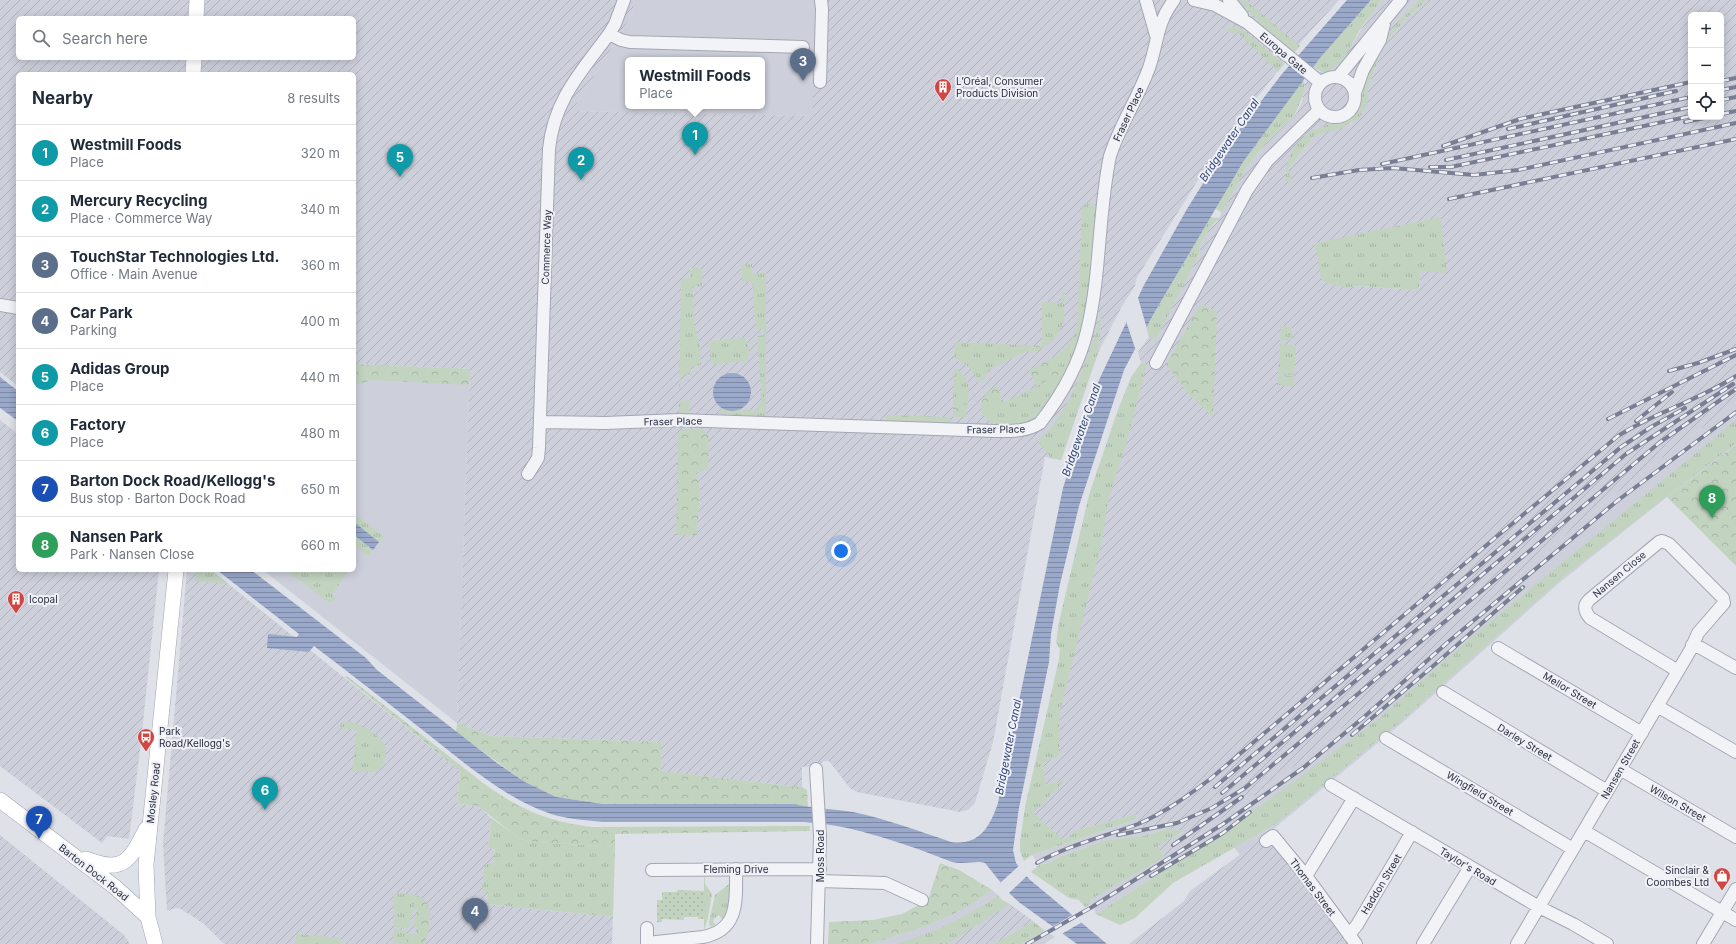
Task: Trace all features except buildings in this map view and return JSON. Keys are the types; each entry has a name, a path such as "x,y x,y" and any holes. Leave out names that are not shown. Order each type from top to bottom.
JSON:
{"main road":[{"path":"196,16 197,0"},
{"path":"193,72 194,60"},
{"name":"Mosley Road","path":"155,944 148,917 146,865 176,572"},
{"name":"Barton Dock Road","path":"0,800 115,887 148,917"},
{"path":"70,853 103,866 117,865 133,854 150,820"}],"street":[{"name":"Commerce Way","path":"528,474 538,458 541,422 551,138 555,117 563,100 615,24 624,0"},
{"path":"820,82 821,0"},
{"name":"Fraser Place","path":"1146,0 1156,35"},
{"path":"1163,0 1170,0"},
{"name":"Fraser Place","path":"541,422 606,424 679,420 974,430 1019,430 1032,428 1040,423 1071,375 1082,347 1092,303 1110,156 1117,135 1149,67 1156,35 1163,17 1174,0"},
{"name":"Europa Gate","path":"1194,0 1215,5 1248,23 1316,79"},
{"name":"Europa Gate","path":"1229,0 1248,23"},
{"path":"1338,77 1401,0"},
{"path":"1355,93 1349,82 1338,77 1316,79 1315,99 1319,110 1330,117 1344,116 1353,106 1355,93 1363,70 1380,40 1385,21"},
{"path":"609,34 621,40 630,42 803,47"},
{"path":"1156,363 1247,190 1267,161 1319,110"},
{"path":"0,305 16,308"},
{"name":"Nansen Close","path":"1678,671 1590,618 1586,611 1585,605 1656,543 1662,541 1669,544 1722,598"},
{"name":"Nansen Street","path":"1517,944 1678,671 1698,633 1723,605 1722,598"},
{"path":"1692,645 1701,648 1736,668"},
{"name":"Mellor Street","path":"1498,648 1642,732"},
{"name":"Darley Street","path":"1443,692 1607,791"},
{"path":"1657,706 1736,752"},
{"name":"Wingfield Street","path":"1386,738 1573,850"},
{"name":"Moss Road","path":"816,769 820,836 820,882 817,944"},
{"name":"Wilson Street","path":"1620,769 1736,837"},
{"name":"Taylor's Road","path":"1331,785 1539,908 1573,924 1607,944"},
{"path":"1306,876 1354,798"},
{"path":"1584,831 1736,920"},
{"name":"Haddon Street","path":"1352,939 1357,925 1412,832"},
{"name":"Thomas Street","path":"1266,841 1273,836 1306,876 1352,939"},
{"path":"1423,944 1470,866"},
{"path":"647,928 647,943 709,936 722,930 731,920 735,907 736,869"},
{"name":"Fleming Drive","path":"652,871 820,869"},
{"path":"820,882 885,883 914,900"},
{"path":"1703,944 1736,889"}],"shaded area":[{"path":"0,0 635,0 632,15 572,111 812,116 818,7 817,0 1339,0 1301,42 1251,105 1205,169 1136,279 1135,286 1122,306 1098,353 1061,460 1045,457 993,742 975,803 968,810 960,812 857,792 850,788 829,761 824,761 819,766 802,767 802,787 660,771 661,742 491,736 457,723 470,369 356,364 356,72 16,72 16,384 0,372"},
{"path":"635,0 817,0 818,7 813,116 572,111 632,15"},
{"path":"1382,0 1419,0 1388,35 1361,91 1360,106 1353,116 1341,123 1318,128 1305,135 1285,172 1291,183 1288,169 1315,135 1351,124 1366,105 1368,87 1381,52 1390,37 1406,19 1427,0 1736,0 1736,402 1629,483 1556,542 1388,691 1267,787 1201,833 1164,857 1158,846 1184,831 1140,827 1135,814 1079,830 1060,842 1025,807 1144,364 1141,363 1138,352 1149,337 1155,340 1199,255 1200,245 1210,228 1216,223 1246,168 1266,143 1296,114 1302,102 1305,84 1316,71 1320,72 1349,49 1375,7","holes":["1441,217 1421,271 1419,290 1357,286"]},
{"path":"356,364 470,369 457,723 266,572 356,572"},
{"path":"1736,402 1736,445 1667,497 1559,583 1402,723 1260,840 1240,855 1223,833 1096,914 1090,900 1201,833 1267,787 1388,691 1556,542 1629,483"},
{"path":"0,420 16,432 16,572 159,572 129,839 107,836 102,843 0,766"},
{"path":"187,572 213,572 460,771 457,804 479,806 491,818 488,848 495,849 493,865 483,891 488,891 487,904 613,917 612,944 224,944 204,924 181,909 176,908 167,911 163,844"},
{"path":"1137,819 1140,827 1167,829 1143,836 1107,840 1061,856 1048,863 1039,865 1032,855"},
{"path":"0,835 124,935 130,944 0,944"},
{"path":"1267,839 1274,841 1349,944 1129,944 1184,901 1190,891 1260,840"},
{"path":"992,890 998,895 980,908 925,935 895,944 870,944 921,928 977,901"},
{"path":"1010,904 1033,921 994,944 943,944"},
{"path":"1045,931 1055,937 1044,944 1021,944"}],"green space":[{"path":"1239,0 1245,0 1300,46 1295,52 1261,24"},
{"path":"1371,0 1382,0 1363,25 1346,55 1340,62 1328,71 1321,71 1313,67 1320,58"},
{"path":"1419,0 1427,0 1406,19 1390,37 1381,52 1368,87 1367,105 1359,118 1342,128 1315,135 1288,169 1292,184 1287,182 1287,164 1292,151 1306,135 1318,128 1350,119 1356,113 1360,103 1363,82 1381,45 1402,17"},
{"path":"1232,27 1237,27 1244,31 1284,64 1278,72 1236,31 1233,33 1225,31"},
{"path":"1303,80 1305,84 1303,96 1295,114 1266,143 1246,168 1222,213 1215,208 1243,162"},
{"path":"1088,203 1098,206 1086,312 1078,345 1066,374 1033,419 1024,423 991,423 982,414 1062,373 1054,357 1068,344 1077,327 1082,208 1083,205"},
{"path":"1210,217 1219,218 1210,228 1200,245 1199,255 1155,341 1149,337 1146,327"},
{"path":"1441,217 1447,273 1421,271 1419,290 1357,286 1347,288 1333,285 1321,280 1315,243"},
{"path":"752,264 752,274 766,273 766,417 720,414 721,408 725,410 739,410 742,412 746,408 753,413 762,400 757,336 764,335 764,329 756,329 752,281 742,282 741,265"},
{"path":"690,268 701,268 702,286 692,287 695,327 700,345 701,365 691,366 691,374 681,375 679,398 681,279 690,278"},
{"path":"1063,292 1065,293 1064,323 1054,340 1038,351 1025,352 989,370 985,378 978,383 974,374 969,368 954,358 955,342 1042,346 1042,302 1061,303"},
{"path":"1200,305 1217,311 1213,417 1187,393 1166,364"},
{"path":"1102,310 1098,353 1061,460 1050,458 1038,440 1048,431 1062,412 1077,384 1083,370"},
{"path":"1281,326 1292,327 1291,341 1280,340"},
{"path":"745,338 749,353 747,361 711,363 709,343 711,341"},
{"path":"1280,344 1296,345 1294,375 1278,374"},
{"path":"1054,357 1062,373 1037,386 1029,370"},
{"path":"1141,363 1147,365 1124,451 1109,497 1102,541 1060,712 1059,756 1043,763 1046,785 1065,780 1033,813 1063,840 1078,830 1135,814 1137,819 1032,855 1024,861 1020,851 1020,842 1025,807 1059,659 1060,649 1056,643 1059,622 1089,495 1116,415 1131,377"},
{"path":"356,364 470,369 469,385 373,380 356,385"},
{"path":"954,368 964,374 968,383 968,405 953,404"},
{"path":"1277,375 1294,376 1293,387 1277,385"},
{"path":"997,386 1004,403 982,414 981,405 984,397 989,391"},
{"path":"690,400 689,413 679,414 679,401"},
{"path":"953,404 968,405 965,417 953,417"},
{"path":"886,415 950,417 950,423 886,421"},
{"path":"1736,420 1736,443 1563,577 1401,721 1277,823 1173,883 1135,918 1120,925 1096,914 1223,833 1377,720 1468,640"},
{"path":"682,429 703,429 709,436 708,469 696,473 700,488 697,535 676,535 678,434"},
{"path":"1736,445 1736,566 1667,497"},
{"path":"357,516 384,536 379,542 356,524"},
{"path":"356,537 373,550 368,556 356,547"},
{"path":"196,572 214,572 229,584 195,581"},
{"path":"288,572 348,572 332,595 337,599 330,602"},
{"path":"347,676 483,783 509,800 547,818 592,827 810,826 810,831 615,834 615,847 534,842 521,839 478,806 457,804 460,771 345,677"},
{"path":"348,722 357,724 369,730 383,741 386,748 386,755 384,762 378,771 352,771 357,730 340,728 341,723"},
{"path":"457,723 491,736 661,742 661,771 802,787 807,790 808,808 603,804 556,797 525,782 456,732"},
{"path":"491,818 521,839 534,842 615,847 613,917 487,904 488,892 482,891 484,867 487,864 493,864 495,849 488,848"},
{"path":"1167,829 1184,831 1158,846 1164,857 1090,900 1091,904 1085,907 1079,900 1069,898 1031,872 1039,865 1048,863 1061,856 1107,840 1143,836"},
{"path":"940,863 959,870 992,890 977,901 953,914 921,928 870,944 828,944 829,922 873,920 902,914 928,900"},
{"path":"705,876 705,884 712,894 708,918 704,930 704,877"},
{"path":"729,884 729,902 725,916 723,920 719,915 713,920 715,925 710,927 709,922 715,895"},
{"path":"677,890 704,891 704,919 698,919 698,917 684,917 684,920 662,919 662,922 657,922 657,900 662,900 662,892 677,892"},
{"path":"394,893 416,895 409,928 394,927"},
{"path":"416,895 427,903 430,916 429,930 424,944 406,944 407,933 415,934 417,927 413,926 417,909 413,908"},
{"path":"998,895 1002,900 1010,904 950,942 943,944 895,944 922,935 961,918"},
{"path":"1033,921 1045,931 1021,944 994,944"},
{"path":"394,929 407,930 406,944 393,944"},
{"path":"296,934 341,938 340,944 295,944"}],"water":[{"path":"1347,0 1371,0 1320,58 1243,162 1153,315 1124,370 1079,506 1060,584 1051,634 1049,662 1019,808 1013,850 1016,863 1029,879 1107,944 1077,944 1020,903 1010,894 985,863 952,862 904,844 848,828 805,822 602,822 563,817 534,807 487,780 314,646 309,652 267,648 268,634 297,637 299,634 220,572 254,572 366,658 377,670 497,763 525,782 556,797 603,804 792,804 853,812 878,818 951,842 969,841 976,838 987,827 998,803 1063,488 1086,414 1099,380 1144,285 1187,209 1225,148 1282,74"},
{"path":"728,373 736,373 746,378 750,385 750,399 746,406 736,411 728,411 718,406 716,403 713,396 713,388 718,378 721,376"},
{"path":"0,377 16,389 16,420 0,408"},
{"path":"356,524 379,542 373,550 356,537"}],"pier":[{"path":"1137,294 1147,329 1136,351 1125,318"},
{"path":"1020,865 1028,875 1008,894 999,884"},
{"path":"1074,914 1084,921 1060,935 1050,928"}],"railway":[{"path":"1724,80 1736,78"},
{"path":"1443,146 1520,119 1688,83"},
{"path":"1724,89 1736,87"},
{"path":"1508,129 1676,91"},
{"path":"1724,99 1736,97"},
{"path":"1382,164 1688,98"},
{"path":"1446,160 1688,108"},
{"path":"1724,113 1736,111"},
{"path":"1430,167 1451,167 1688,117"},
{"path":"1685,122 1695,120"},
{"path":"1312,178 1359,170 1393,168 1474,175 1518,170 1736,123"},
{"path":"1449,199 1736,139"},
{"path":"1669,371 1698,363 1736,349"},
{"path":"1608,419 1736,355"},
{"path":"1037,863 1061,851 1138,824 1166,810 1209,780 1618,436 1736,376"},
{"path":"1222,793 1626,454 1733,384"},
{"path":"1118,835 1177,823 1212,808 1245,788 1659,443 1736,389"},
{"path":"1636,421 1672,392"},
{"path":"1215,787 1621,447 1651,427 1685,408"},
{"path":"1027,944 1092,907 1223,824 1303,768 1364,717 1448,642 1617,501 1736,412"},
{"path":"1352,735 1523,587"},
{"path":"1173,845 1242,797"},
{"path":"1151,876 1223,833 1250,812"}],"place":[{"name":"TouchStar Technologies Ltd.","path":"803,81"},
{"name":"L’Oréal, Consumer Products Division","path":"943,102"},
{"name":"Westmill Foods","path":"695,155"},
{"name":"Adidas Group","path":"400,177"},
{"name":"Mercury Recycling","path":"581,180"},
{"name":"Nansen Park","path":"1712,518"},
{"name":"Icopal","path":"16,614"},
{"name":"Park Road/Kellogg's","path":"146,752"},
{"name":"Factory","path":"265,810"},
{"name":"Barton Dock Road/Kellogg's","path":"39,839"},
{"name":"Sinclair & Coombes Ltd","path":"1722,891"},
{"name":"Car Park","path":"475,931"}],"water label":[{"name":"Bridgewater Canal","path":"1229,140"},
{"name":"Bridgewater Canal","path":"1081,430"},
{"name":"Bridgewater Canal","path":"1008,747"}]}
